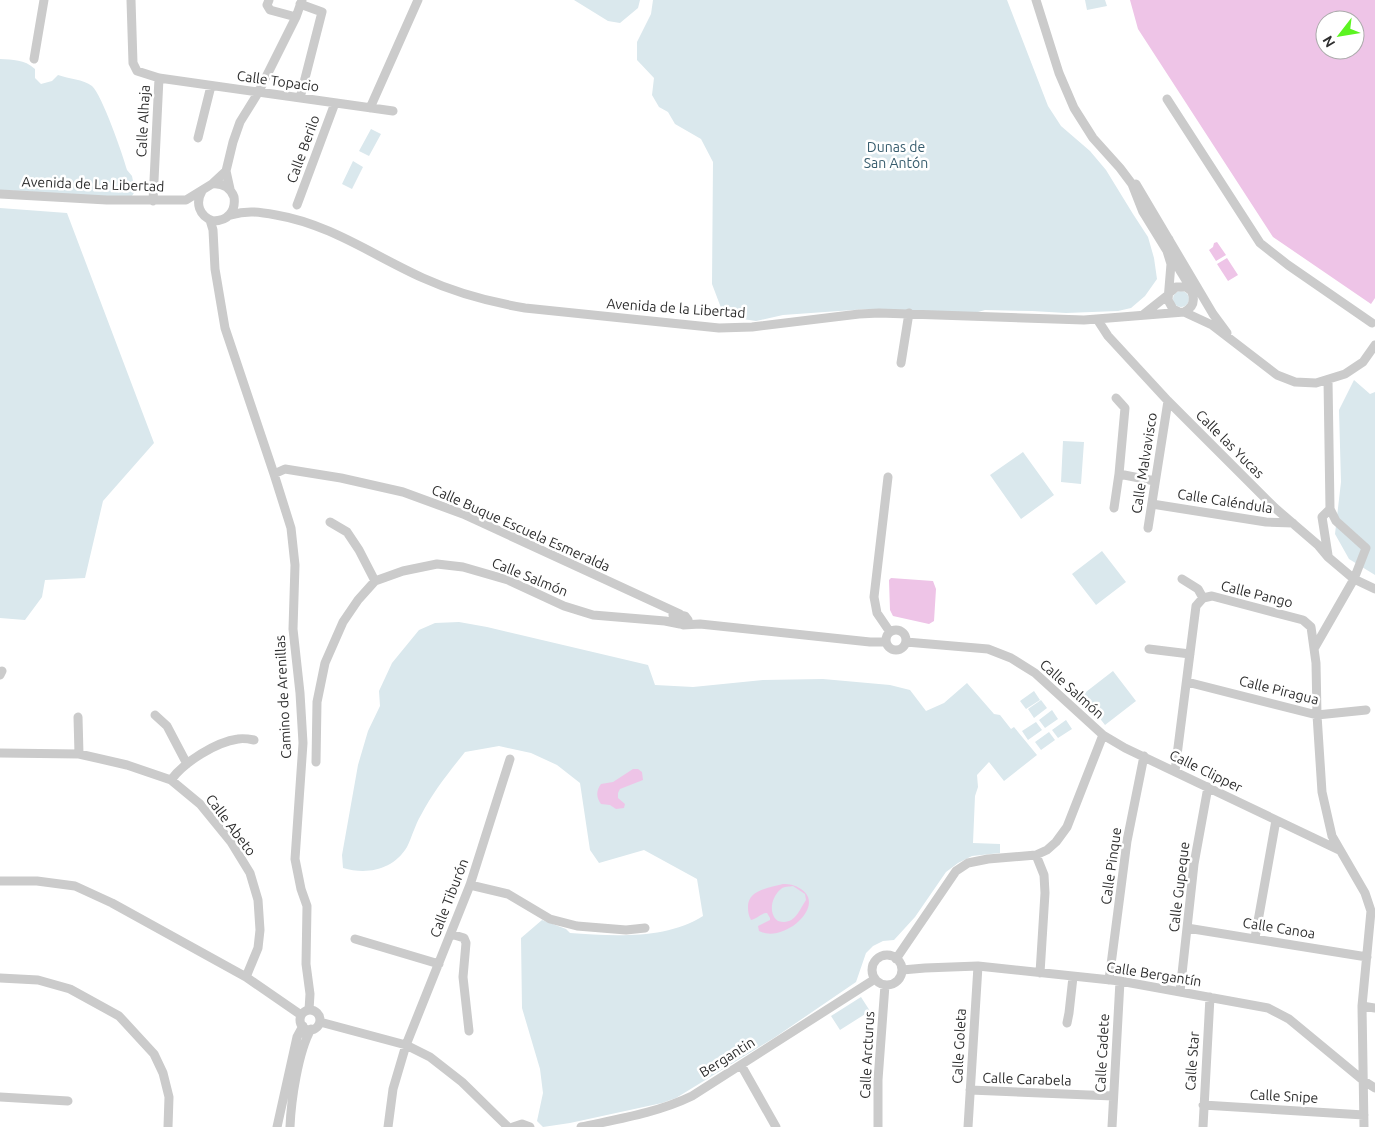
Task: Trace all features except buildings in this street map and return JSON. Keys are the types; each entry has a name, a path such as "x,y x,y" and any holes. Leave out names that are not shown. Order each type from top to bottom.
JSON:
{"street":[{"path":"34,58 44,0"},
{"name":"Calle Alhaja","path":"131,0 133,63 137,71 159,78 153,201"},
{"path":"269,0 267,5 270,10 296,17"},
{"path":"370,108 418,0"},
{"path":"1036,0 1065,91 1074,108 1093,138 1139,188 1231,339"},
{"path":"226,171 212,184 186,200 213,220 227,218 234,209 226,171 233,142 240,122 258,93 296,17 301,2 322,12 300,98"},
{"name":"Calle Topacio","path":"159,78 393,111"},
{"path":"198,138 211,86"},
{"path":"1167,99 1260,243 1288,265 1372,323"},
{"name":"Calle Berilo","path":"297,205 335,103"},
{"path":"1120,168 1132,184 1143,212 1170,256 1169,305 1202,319 1231,339 1255,359 1285,379 1295,382 1316,383 1345,374 1363,362 1375,346"},
{"path":"212,184 221,184 232,193"},
{"path":"200,210 198,200 202,190"},
{"name":"Avenida de la Libertad","path":"232,193 240,203 253,211 304,221 328,230 441,286 482,300 525,308 719,328 752,327 859,314 908,313 1097,319 1180,311"},
{"name":"Avenida de La Libertad","path":"0,194 153,201 186,200"},
{"name":"Avenida de la Libertad","path":"231,215 253,211"},
{"name":"Camino de Arenillas","path":"213,220 215,269 225,328 291,528 296,565 293,630 300,693 302,743 296,859 301,889 307,906 306,964 310,994 305,1012"},
{"path":"1169,239 1177,265 1192,293 1193,304 1188,310 1180,311"},
{"path":"1144,314 1176,287 1186,287 1210,318 1224,329"},
{"path":"901,363 908,313"},
{"name":"Calle las Yucas","path":"1097,319 1108,336 1168,401 1275,508 1354,579 1375,589"},
{"path":"1314,647 1354,579 1366,548 1336,521 1330,509 1328,380"},
{"path":"1114,508 1125,408 1116,398"},
{"name":"Calle Malvavisco","path":"1148,528 1168,401"},
{"name":"Calle Buque Escuela Esmeralda","path":"274,474 285,469 341,478 403,492 463,514 666,608 680,618"},
{"path":"1119,474 1155,481"},
{"path":"888,477 874,597 877,613 890,632"},
{"name":"Calle Caléndula","path":"1152,504 1266,522 1293,523"},
{"path":"1328,557 1322,517 1330,509"},
{"path":"330,522 347,532 375,580"},
{"name":"Calle Salmón","path":"316,762 317,702 325,663 342,622 375,580 403,570 437,564 463,567 508,580 564,606 593,614 665,620 680,618"},
{"path":"1182,579 1198,589 1203,598"},
{"name":"Calle Pango","path":"1175,771 1196,606 1203,598 1212,596 1303,620 1311,627 1314,647 1322,792 1332,836 1339,850"},
{"path":"680,618 700,624 870,642 886,642"},
{"path":"896,630 903,632 906,642 902,648 896,650 890,648 886,642 890,632 896,630"},
{"name":"Calle Salmón","path":"906,642 988,649 1011,658 1035,672 1103,735"},
{"path":"1149,649 1190,654"},
{"name":"Calle Piragua","path":"1187,682 1317,715 1366,710"},
{"path":"155,715 167,726 187,764"},
{"path":"78,717 79,754"},
{"path":"896,958 956,870 968,863 988,859 1036,855 1047,850 1056,842 1067,828 1103,735"},
{"name":"Calle Clipper","path":"1103,735 1339,850"},
{"path":"171,780 178,771 196,756 239,738 254,740"},
{"name":"Calle Abeto","path":"1,752 79,754 128,765 171,780 200,804 231,842 250,873 258,900 260,930 258,948 246,977"},
{"name":"Calle Pinque","path":"1110,980 1127,841 1144,756"},
{"name":"Calle Tiburón","path":"388,1127 393,1089 406,1045 470,885 510,759"},
{"name":"Calle Gupeque","path":"1180,992 1194,864 1208,787"},
{"path":"1255,938 1276,820"},
{"path":"1339,850 1372,905 1362,1006 1364,1127"},
{"path":"1036,855 1044,876 1045,893 1040,973"},
{"path":"0,881 37,881 75,886 112,903 305,1012 318,1013 320,1022"},
{"path":"470,885 508,894 550,919 577,926 626,930 645,928"},
{"name":"Calle Canoa","path":"1187,928 1367,956"},
{"path":"450,934 464,938 466,943 463,976 469,1031"},
{"path":"355,940 439,964"},
{"path":"887,956 896,958 902,970 895,983 885,985 875,979 872,970 879,958 887,956"},
{"name":"Calle Bergantín","path":"902,970 978,966 1120,981 1268,1008 1289,1019 1375,1088"},
{"name":"Calle Goleta","path":"968,1127 978,966"},
{"path":"1067,1023 1073,977"},
{"path":"0,978 38,980 70,989 119,1016 154,1054 163,1073 169,1097 168,1127"},
{"name":"Bergantin","path":"581,1127 652,1112 692,1096 875,979"},
{"name":"Calle Cadete","path":"1112,1127 1120,981"},
{"name":"Calle Arcturus","path":"878,1127 878,1080 885,985"},
{"name":"Calle Star","path":"1203,1127 1210,997"},
{"path":"1362,1006 1375,1008"},
{"path":"290,1127 294,1092 306,1039 307,1028 300,1019 305,1012"},
{"path":"320,1022 406,1045 430,1057 462,1082 508,1127"},
{"path":"278,1127 297,1037 307,1028 316,1027 320,1022"},
{"path":"741,1065 776,1127"},
{"name":"Calle Carabela","path":"970,1090 1114,1096"},
{"path":"0,1097 68,1101"},
{"name":"Calle Snipe","path":"1203,1105 1364,1115"},
{"path":"513,1127 522,1124 530,1127"}],"green space":[{"path":"574,0 640,0 638,8 620,23 608,21"},
{"name":"Dunas de San Antón","path":"653,0 1007,0 1048,106 1061,126 1090,151 1106,170 1148,237 1157,279 1145,296 1131,308 1118,311 1066,313 985,310 971,314 867,309 783,315 756,321 736,318 723,313 712,284 713,162 701,139 675,124 668,112 659,107 652,95 654,78 637,60 637,42 651,14"},
{"path":"1085,0 1105,0 1107,6 1087,10"},
{"path":"0,59 27,63 35,69 35,78 41,84 52,81 58,75 80,80 92,86 101,101 117,139 127,170 132,176 135,191 132,196 113,197 0,190"},
{"path":"371,129 381,134 369,156 359,151"},
{"path":"353,161 363,167 352,189 342,184"},
{"path":"0,208 67,213 154,443 103,501 85,578 45,580 42,597 25,620 0,618"},
{"path":"1181,291 1187,293 1189,299 1187,305 1181,307 1175,305 1173,299 1175,293"},
{"path":"1354,380 1370,394 1375,392 1375,575 1349,559 1335,534 1341,482 1339,410"},
{"path":"1063,441 1084,442 1081,484 1061,482"},
{"path":"1023,452 1054,495 1021,519 990,475"},
{"path":"1102,551 1126,582 1096,605 1072,574"},
{"path":"459,622 648,665 655,685 693,687 763,680 823,679 890,685 910,690 926,711 944,703 967,683 994,714 1000,715 1011,729 1014,727 1037,755 1004,781 989,762 977,775 978,787 975,796 973,843 1000,844 1000,853 972,856 946,872 915,917 894,940 883,941 873,946 866,953 856,982 774,1038 676,1098 662,1103 543,1127 537,1121 543,1093 540,1069 522,1008 521,938 542,920 566,929 570,933 603,935 655,933 688,924 703,916 697,879 644,850 599,863 590,850 580,783 557,765 531,753 499,746 465,752 431,798 419,819 407,847 394,861 379,869 361,871 343,868 342,855 358,765 368,731 380,706 379,691 392,663 419,630 435,623"},
{"path":"1113,671 1136,701 1105,725 1082,695"},
{"path":"1034,691 1040,700 1026,709 1020,701"},
{"path":"1041,700 1047,708 1034,718 1028,709"},
{"path":"1052,710 1058,719 1045,728 1039,720"},
{"path":"1066,720 1072,729 1058,738 1052,730"},
{"path":"1036,722 1042,730 1028,740 1022,731"},
{"path":"1049,732 1055,740 1041,750 1035,742"},
{"path":"861,997 870,1011 840,1030 831,1016"}],"shaded area":[{"path":"1130,0 1375,0 1375,298 1371,304 1273,237 1138,29"},
{"path":"1217,242 1226,255 1216,261 1209,250"},
{"path":"1227,258 1238,275 1228,281 1217,264"},
{"path":"891,578 933,581 936,589 934,621 929,624 893,616 890,610 889,580"},
{"path":"633,769 638,769 642,772 643,780 620,789 618,798 625,804 624,808 616,809 610,805 601,804 597,794 601,784 613,782"},
{"path":"783,884 790,885 797,887 808,896 809,905 805,913 790,928 769,934 759,931 758,926 770,920 770,918 767,913 751,920 748,911 751,897 760,891","holes":["793,886 805,894 806,900 796,916 784,922 778,921 775,918 772,905 775,896 781,889"]}]}
